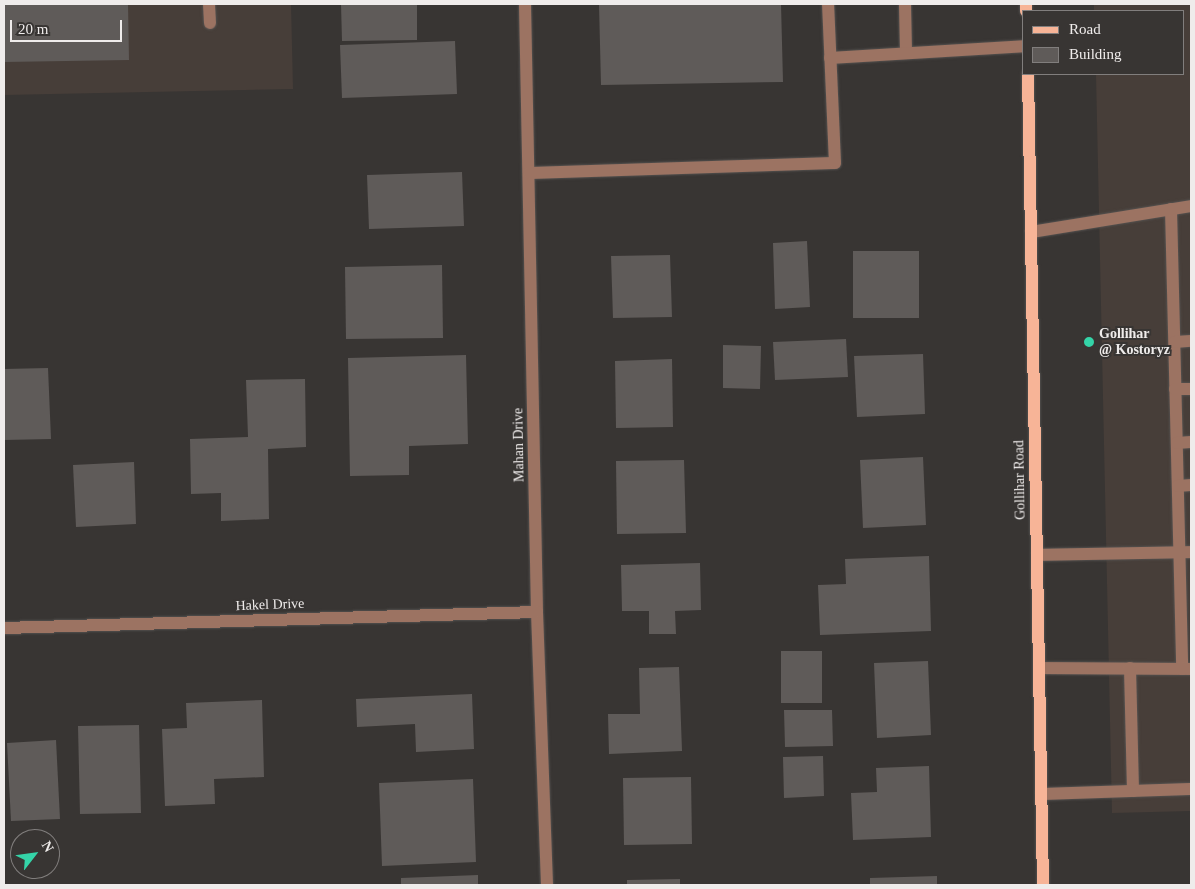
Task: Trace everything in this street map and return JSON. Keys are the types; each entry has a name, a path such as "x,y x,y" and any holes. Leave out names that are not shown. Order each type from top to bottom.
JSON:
{"main road":[{"name":"Gollihar Road","path":"1028,75 1043,885"}],"street":[{"path":"209,4 210,23"},
{"name":"Mahan Drive","path":"525,4 537,612 546,885"},
{"path":"529,173 835,163 828,4"},
{"path":"905,4 906,53"},
{"path":"830,58 1022,46"},
{"path":"1031,232 1191,206"},
{"path":"1039,668 1187,669 1186,552 1178,486 1171,209"},
{"path":"1175,342 1191,341"},
{"path":"1176,389 1191,388"},
{"path":"1177,443 1191,442"},
{"path":"1178,486 1191,486"},
{"path":"1037,555 1186,552"},
{"name":"Hakel Drive","path":"4,628 537,612"},
{"path":"1130,668 1134,791"},
{"path":"1041,794 1191,789"}],"shaded area":[{"path":"4,4 291,4 293,89 4,95"},
{"path":"1094,4 1191,4 1191,811 1112,813 1096,75 1185,75 1185,10 1094,10"}],"building":[{"path":"4,4 128,4 129,60 4,62"},
{"path":"341,4 417,4 417,40 342,41"},
{"path":"599,4 781,4 783,82 601,85"},
{"path":"455,41 457,94 342,98 340,45"},
{"path":"462,172 464,226 369,229 367,175"},
{"path":"807,241 810,307 775,309 773,243"},
{"path":"853,251 919,251 919,318 853,318"},
{"path":"670,255 672,317 613,318 611,256"},
{"path":"442,265 443,338 346,339 345,267"},
{"path":"846,339 848,377 775,380 773,342"},
{"path":"723,345 761,346 760,389 723,388"},
{"path":"923,354 925,414 857,417 854,356"},
{"path":"466,355 468,444 409,446 409,475 350,476 348,358"},
{"path":"672,359 673,427 616,428 615,361"},
{"path":"48,368 51,439 4,440 4,369"},
{"path":"305,379 306,447 268,449 269,519 221,521 221,493 191,494 190,439 248,437 246,380"},
{"path":"923,457 926,525 863,528 860,460"},
{"path":"684,460 686,533 617,534 616,461"},
{"path":"134,462 136,524 76,527 73,465"},
{"path":"929,556 931,631 820,635 818,585 846,584 845,559"},
{"path":"700,563 701,610 675,611 676,634 649,634 649,611 622,611 621,565"},
{"path":"781,651 822,651 822,703 781,703"},
{"path":"928,661 931,735 877,738 874,663"},
{"path":"679,667 682,751 609,754 608,714 640,714 639,668"},
{"path":"472,694 474,749 416,752 415,724 357,727 356,699"},
{"path":"262,700 264,777 214,779 215,804 165,806 162,729 187,728 186,703"},
{"path":"784,710 832,710 833,746 785,747"},
{"path":"139,725 141,813 80,814 78,726"},
{"path":"56,740 60,819 11,821 7,743"},
{"path":"823,756 824,796 784,798 783,757"},
{"path":"929,766 931,837 853,840 851,793 877,792 876,768"},
{"path":"691,777 692,844 624,845 623,778"},
{"path":"473,779 476,862 382,866 379,783"},
{"path":"478,875 478,885 401,885 401,878"},
{"path":"937,876 937,885 870,885 870,878"},
{"path":"680,879 680,885 627,885 627,880"}],"place":[{"name":"Gollihar @ Kostoryz","path":"1089,342"}]}
